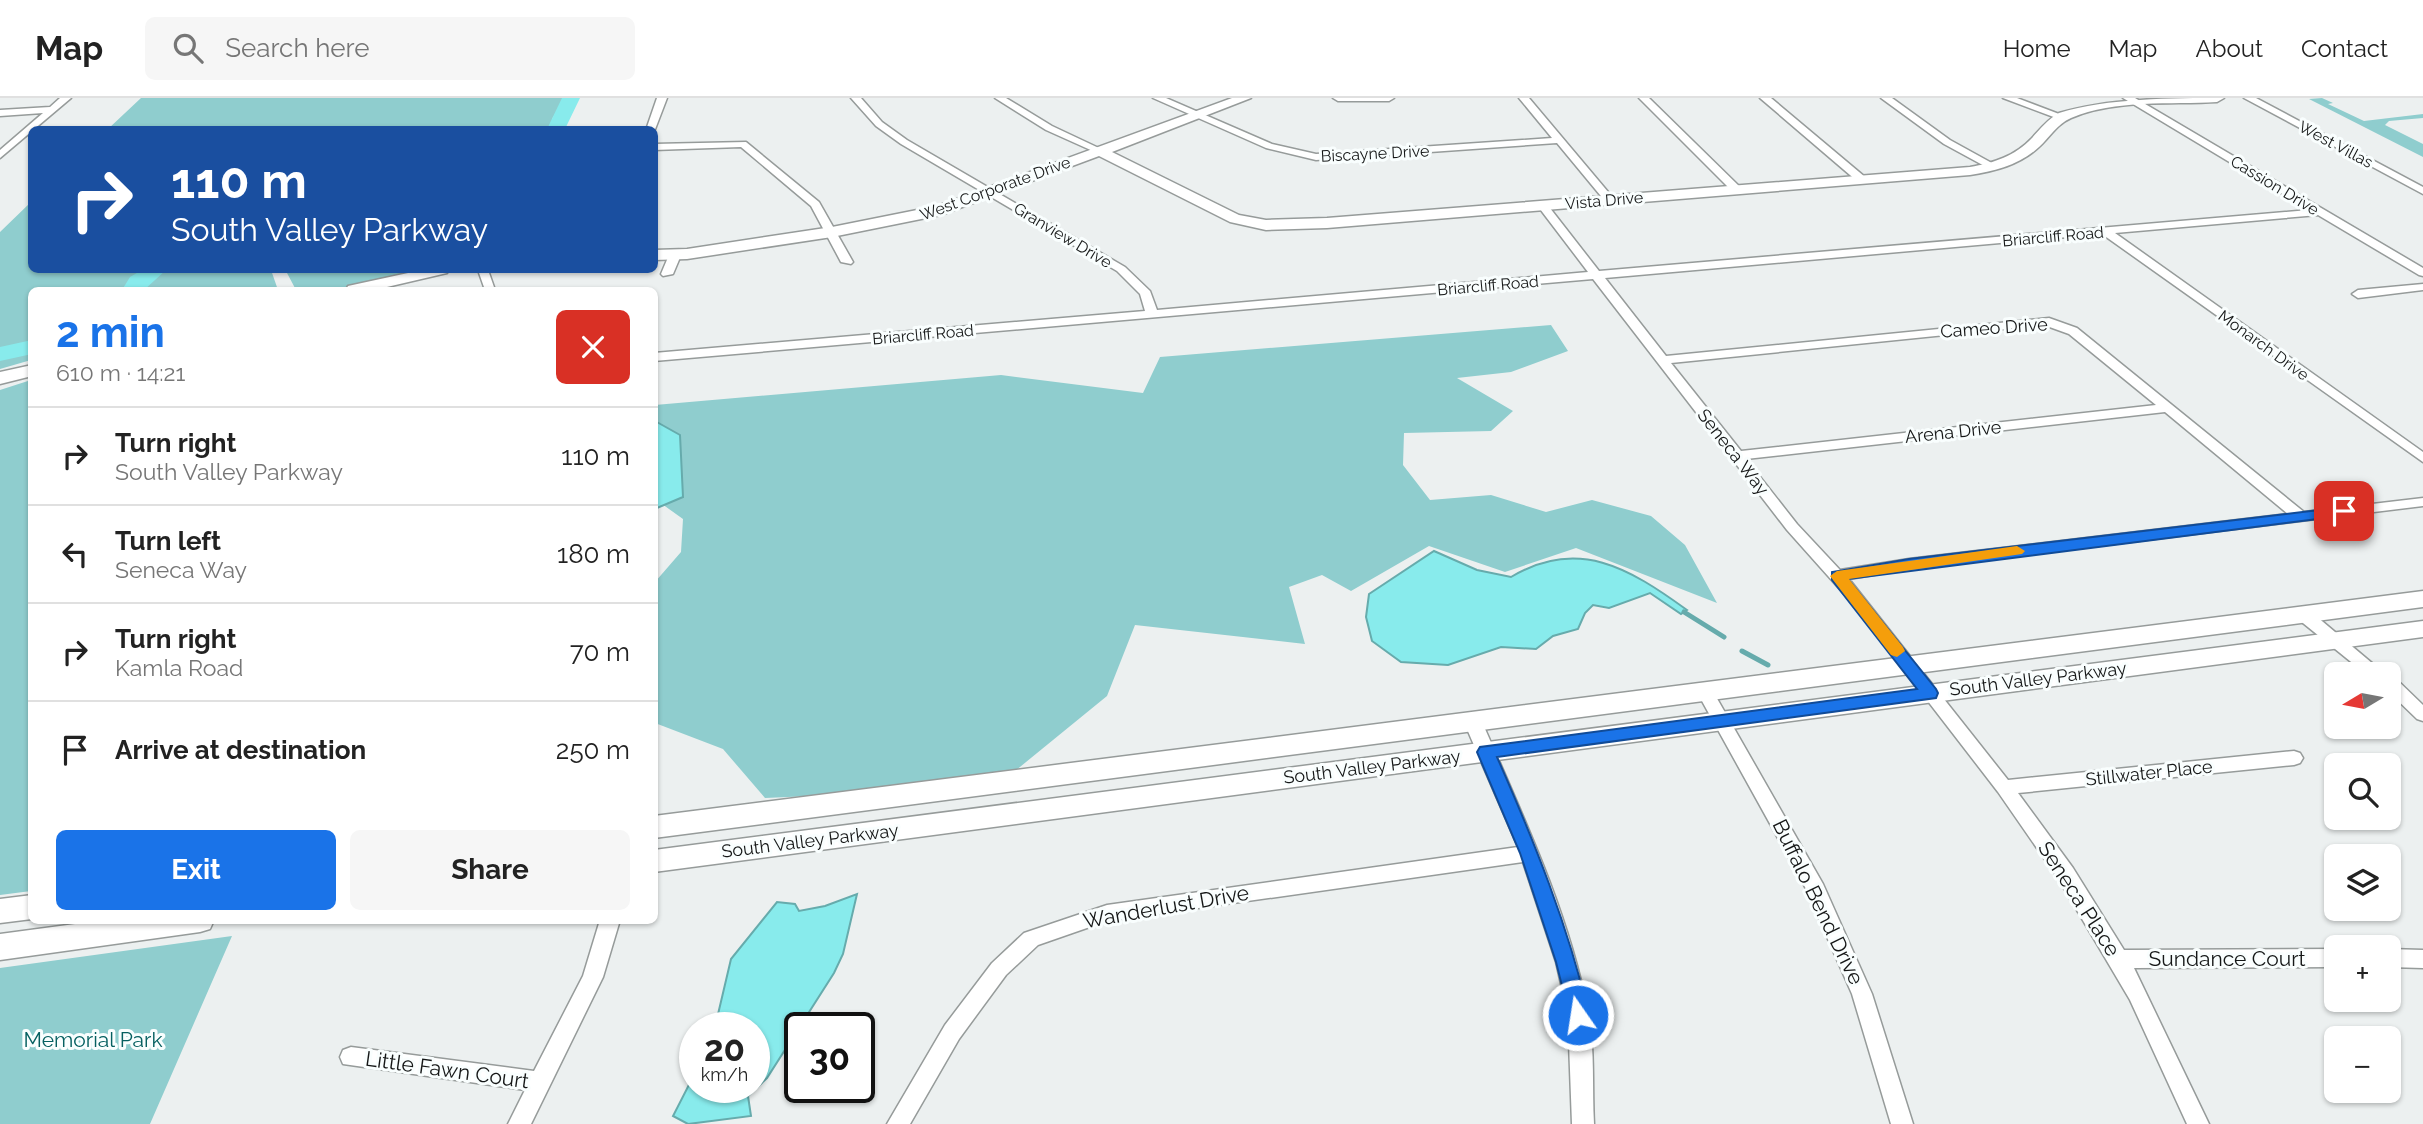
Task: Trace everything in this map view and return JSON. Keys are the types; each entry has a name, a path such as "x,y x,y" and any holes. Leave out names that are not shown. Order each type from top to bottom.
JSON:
{"main road":[{"name":"Vista Drive","path":"1098,150 1215,210 1236,219 1266,225 1994,167 2020,156 2050,124 2062,117 2132,101 2217,98"},
{"path":"367,287 428,273"},
{"path":"0,378 28,371"},
{"name":"South Valley Parkway","path":"658,826 2423,599"},
{"name":"South Valley Parkway","path":"658,860 2423,629"}],"street":[{"path":"34,126 66,98"},
{"path":"652,126 662,98"},
{"name":"Granview Drive","path":"856,98 879,124 904,142 1121,270 1146,293 1152,314"},
{"name":"Vista Drive","path":"1000,98 1049,128 1098,150"},
{"name":"Biscayne Drive","path":"1158,98 1269,146 1316,157 1560,140"},
{"name":"West Corporate Drive","path":"658,256 832,232 941,210 1244,98"},
{"path":"1338,98 1389,98"},
{"path":"1524,98 1609,199"},
{"path":"1644,98 1736,189"},
{"path":"1765,98 1861,179"},
{"path":"1886,98 1947,142 1994,167"},
{"path":"2008,98 2062,117"},
{"name":"West Villas","path":"2249,98 2423,191"},
{"name":"Cassion Drive","path":"2132,101 2423,273"},
{"path":"0,113 53,110"},
{"path":"0,155 28,131"},
{"path":"658,147 743,144 816,204 832,232 838,251 847,262"},
{"name":"Seneca Way","path":"1542,205 1792,527 1837,576 1930,693"},
{"name":"Briarcliff Road","path":"658,357 2321,212"},
{"name":"Monarch Drive","path":"2105,231 2423,458"},
{"path":"667,274 675,255"},
{"path":"2358,294 2423,287"},
{"name":"Cameo Drive","path":"1663,360 2045,321 2073,331 2301,517"},
{"name":"Arena Drive","path":"1736,456 2169,408"},
{"path":"1837,576 1909,564 2423,502"},
{"path":"2304,615 2361,662"},
{"name":"Buffalo Bend Drive","path":"1705,692 1813,884 1862,994 1902,1124"},
{"name":"Seneca Place","path":"1930,693 2004,787 2066,874 2118,959 2198,1124"},
{"path":"2401,694 2423,715"},
{"path":"1473,722 1530,853 1566,962 1578,1015 1583,1124"},
{"name":"Stillwater Place","path":"2004,787 2294,758"},
{"name":"Wanderlust Drive","path":"898,1124 952,1032 999,969 1031,939 1107,913 1530,853"},
{"path":"0,911 28,908"},
{"path":"0,947 170,924"},
{"path":"519,1124 593,977 609,924"},
{"name":"Sundance Court","path":"2118,959 2324,958"},
{"path":"2401,959 2423,960"},
{"name":"Little Fawn Court","path":"351,1057 542,1082"}],"green space":[{"path":"141,98 565,98 552,119 564,126 111,126"},
{"path":"2322,98 2333,103 2328,104 2364,121 2423,114 2423,118 2389,121 2385,125 2423,144 2423,157 2309,99"},
{"path":"28,205 28,273 272,273 277,287 28,287 28,361 0,369 0,232"},
{"path":"287,273 413,273 355,287 294,287"},
{"path":"1551,325 1568,351 1511,372 1457,378 1513,411 1491,431 1404,433 1403,465 1430,500 1491,495 1546,512 1592,500 1651,516 1685,545 1717,603 1576,548 1505,572 1429,546 1351,591 1322,575 1289,587 1305,644 1135,625 1107,696 1015,771 833,795 765,798 723,749 658,724 658,579 681,552 683,519 658,501 658,405 1001,375 1143,393 1160,357"},
{"path":"28,381 28,891 0,895 0,390"},
{"name":"Memorial Park","path":"232,936 150,1124 0,1124 0,968"}],"shaded area":[{"path":"658,423 680,435 683,497 658,508"},
{"path":"1434,551 1477,570 1511,577 1535,565 1559,559 1602,563 1644,581 1687,610 1681,614 1650,593 1609,608 1593,605 1585,613 1578,629 1553,636 1536,649 1501,647 1448,665 1401,662 1372,641 1366,617 1369,594"},
{"path":"857,894 843,954 834,973 809,1012 784,1012 784,1051 770,1073 770,1012 719,1012 731,959 777,902 795,904 799,911 825,906"},
{"path":"680,1103 749,1103 751,1116 688,1124 673,1116"}],"waterway":[{"path":"557,126 571,98"},
{"path":"135,287 151,273"},
{"path":"0,354 28,348"},
{"path":"1684,612 1724,637"},
{"path":"1742,651 1768,665"}],"slow traffic":[{"path":"1897,651 1859,600 1837,576 2017,551"}],"route":[{"path":"1578,1015 1566,962 1530,853 1486,752 1930,693 1859,600 1837,576 1909,564 2344,511"}]}
